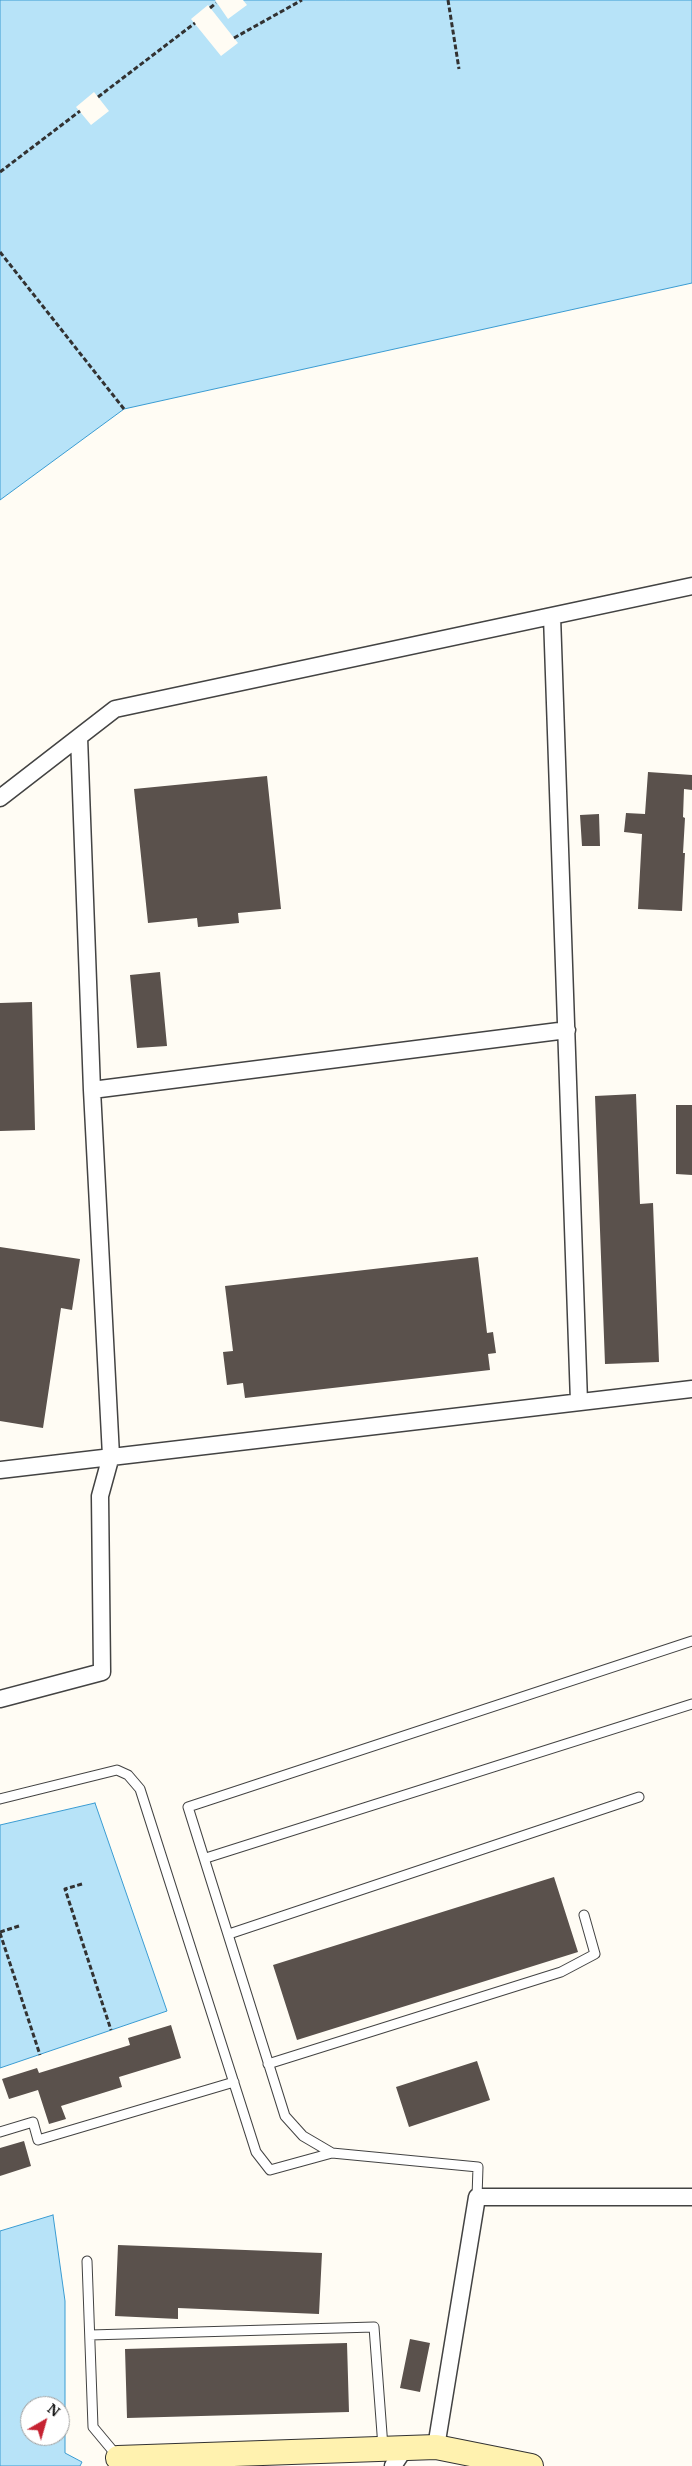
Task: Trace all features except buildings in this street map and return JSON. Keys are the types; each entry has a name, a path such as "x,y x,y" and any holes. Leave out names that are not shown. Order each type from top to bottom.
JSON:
{"street":[{"path":"0,798 115,709 692,586"},
{"path":"552,616 579,1402"},
{"path":"0,1699 102,1672 100,1496 111,1456 92,1090 79,737"},
{"path":"92,1090 567,1030"},
{"path":"0,1470 692,1389"},
{"path":"436,2447 477,2197 692,2197"},
{"path":"116,2462 394,2455 436,2447 531,2466"}],"lane":[{"path":"332,2154 303,2136 284,2116 206,1858 188,1807 692,1641"},
{"path":"206,1858 692,1704"},
{"path":"0,1800 117,1770 128,1775 140,1788 256,2152 270,2170 332,2154 478,2167 477,2197"},
{"path":"229,1934 639,1797"},
{"path":"268,2064 561,1972 595,1954 584,1915"},
{"path":"0,2132 33,2122 38,2140 234,2082"},
{"path":"87,2261 93,2427 116,2462"},
{"path":"90,2335 374,2327 394,2455"}],"path":[{"path":"234,38 302,0"},
{"path":"448,0 459,69"},
{"path":"210,8 216,3"},
{"path":"98,97 195,23"},
{"path":"0,172 80,111"},
{"path":"0,252 124,410"},
{"path":"82,1884 65,1889 112,2030"},
{"path":"19,1926 0,1933 40,2055"}],"water":[{"path":"0,0 692,0 692,283 124,409 0,500"},
{"path":"95,1803 167,2011 0,2068 0,1825"},
{"path":"53,2215 65,2301 65,2396 20,2396 20,2446 65,2446 65,2453 82,2462 80,2466 0,2466 0,2231"}],"pier":[{"path":"215,0 243,0 247,5 228,19"},
{"path":"208,5 238,43 221,56 191,19"},
{"path":"94,92 109,111 91,125 76,107"}]}
